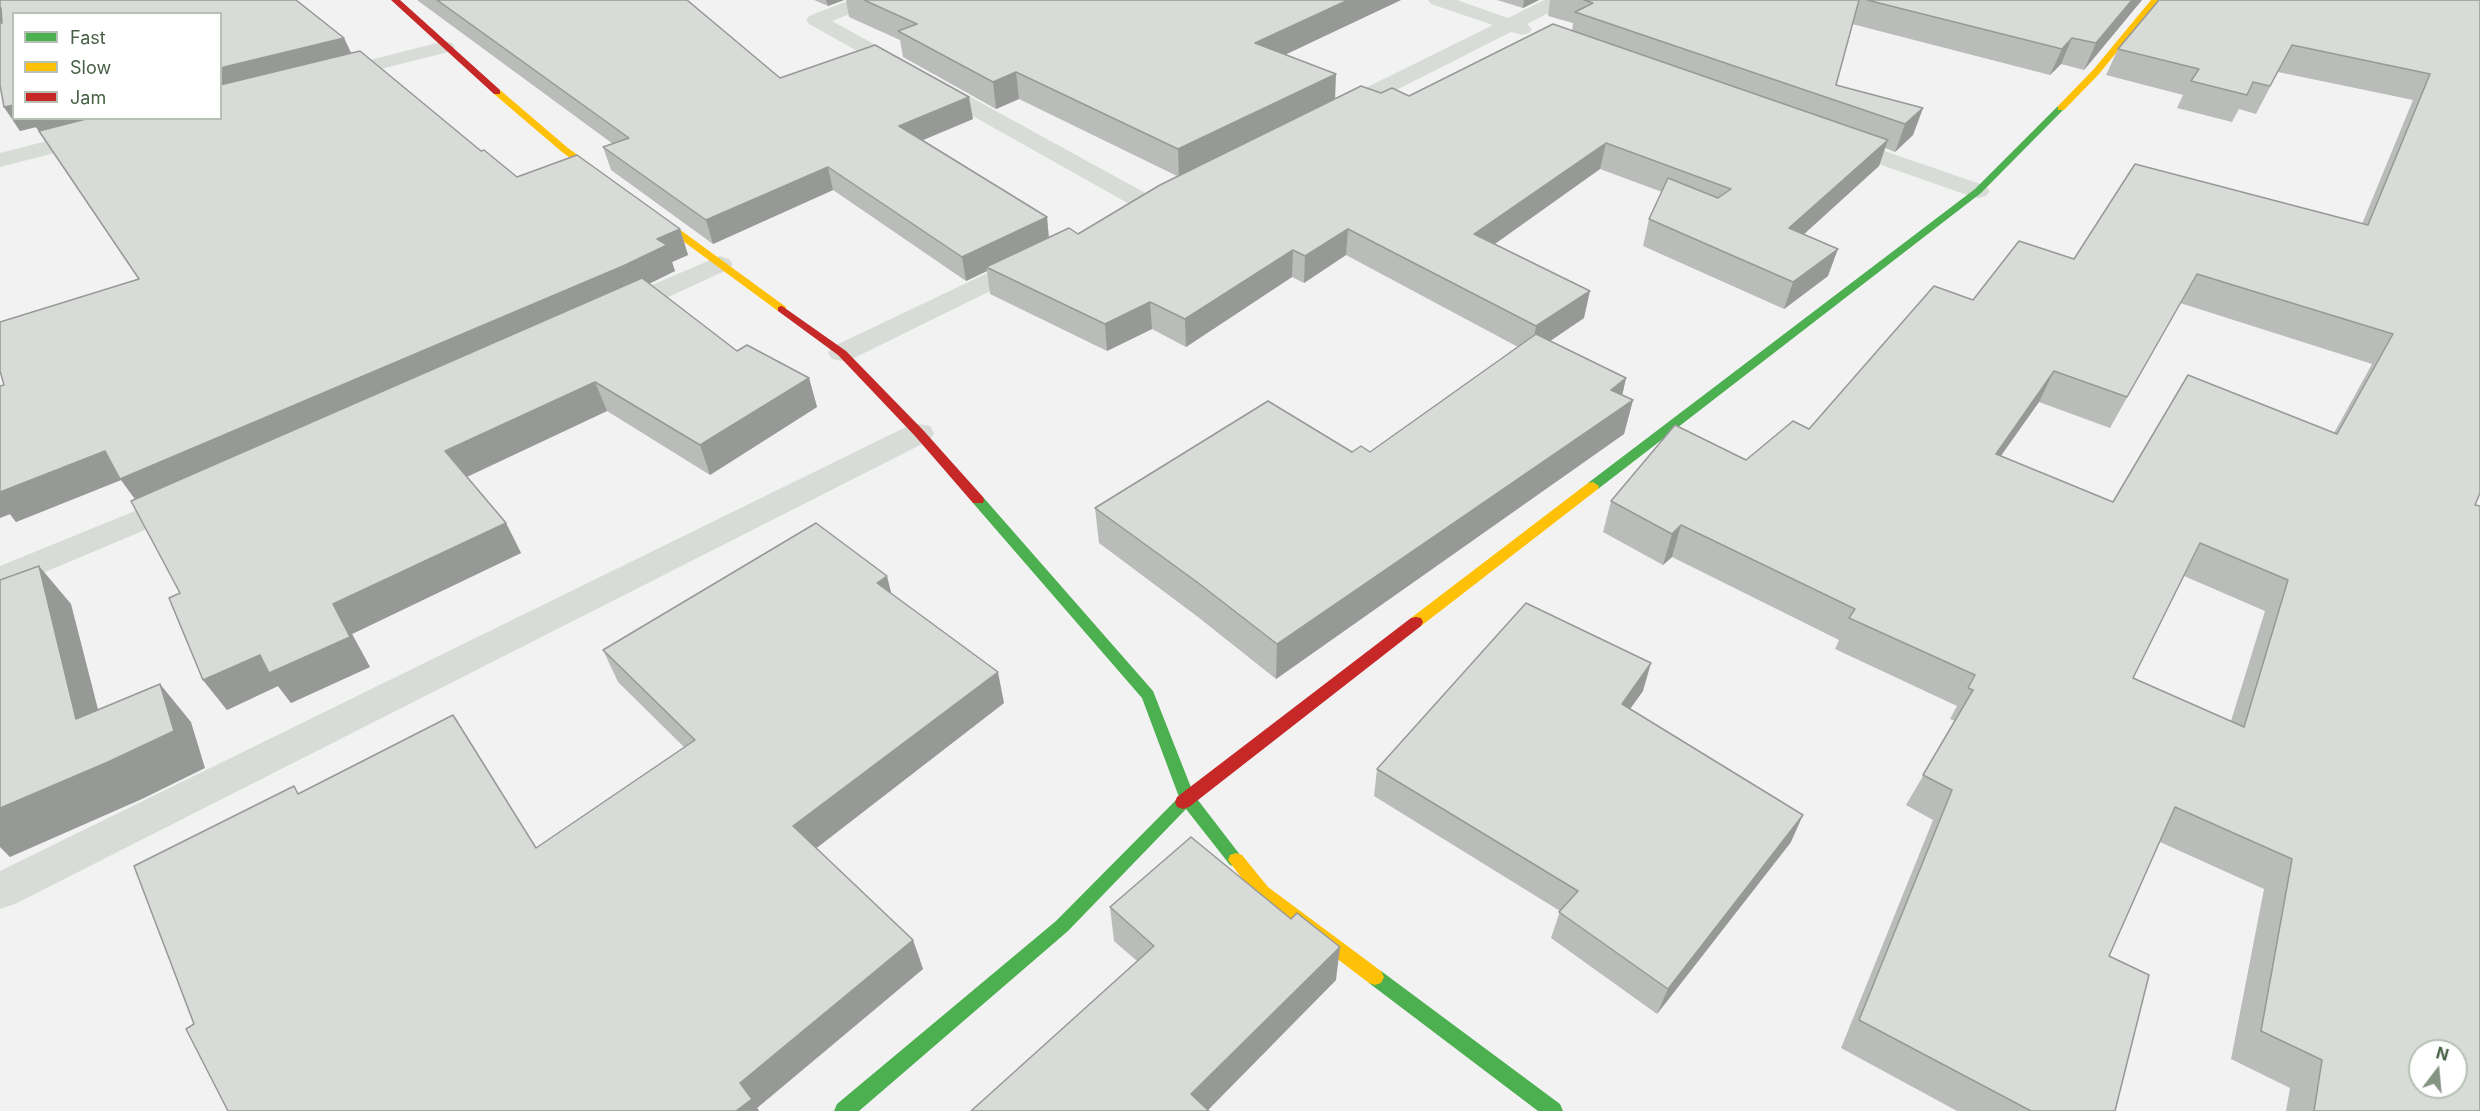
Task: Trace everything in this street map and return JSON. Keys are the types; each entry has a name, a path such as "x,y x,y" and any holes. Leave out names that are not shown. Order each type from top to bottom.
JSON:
{"street":[{"path":"395,0 445,47 565,150 843,353 919,433 1148,695 1187,798 1262,892 1553,1111"},
{"path":"868,0 816,20 1149,205"},
{"path":"1438,0 1545,37"},
{"path":"1320,120 1559,0"},
{"path":"844,1111 1062,926 1187,798 1978,191 2096,72 2155,0"},
{"path":"310,81 445,47"},
{"path":"0,160 156,120"},
{"path":"1823,136 1978,191"},
{"path":"843,353 1054,251"},
{"path":"591,321 720,264"},
{"path":"0,891 919,433"},
{"path":"0,579 214,489"}],"building":[{"path":"0,0 296,0 344,38 222,68 222,12 12,12 12,105 4,107 0,85 0,23 2,23"},
{"path":"437,0 687,0 780,78 875,45 969,97 899,126 1047,217 962,257 828,167 706,220 603,147 629,138"},
{"path":"864,0 1348,0 1255,43 1336,74 1178,149 1016,72 993,82 898,31 917,24"},
{"path":"1584,0 1859,0 1836,85 1923,108 1905,124 1575,12 1593,3"},
{"path":"1867,0 2132,0 2096,43 2072,38 2062,49"},
{"path":"2159,0 2480,0 2480,493 2475,505 2480,506 2480,1111 2314,1111 2322,1060 2261,1031 2292,859 2175,807 2109,956 2149,975 2115,1111 2031,1111 1859,1020 1952,790 1923,775 1973,690 1968,688 1975,675 1849,618 1855,609 1681,525 1672,534 1611,501 1675,425 1746,460 1793,421 1809,429 1934,286 1973,300 2019,241 2074,259 2135,164 2368,225 2430,74 2292,45 2270,86 2253,82 2247,95 2191,81 2199,69 2118,49","holes":["2197,274 2393,334 2337,434 2188,375 2113,502 1996,454 2054,371 2127,397","2200,543 2288,580 2244,727 2133,678"]},
{"path":"1553,24 1888,140 1789,228 1838,249 1793,282 1649,219 1668,178 1718,198 1731,189 1606,143 1474,234 1590,291 1536,326 1348,229 1305,256 1293,250 1185,319 1150,302 1105,324 986,267 1069,228 1078,234 1160,185 1361,86 1381,93 1392,88 1409,96"},
{"path":"360,51 481,151 484,150 517,177 577,155 680,229 657,239 667,245 623,266 120,479 105,451 0,492 0,386 4,385 0,371 0,322 139,279 39,131 82,120 222,120 222,85"},
{"path":"642,278 737,351 747,345 809,378 700,445 595,382 445,451 506,523 333,604 350,637 269,673 260,655 203,680 169,598 180,593 131,501"},
{"path":"1536,334 1626,378 1611,390 1633,400 1277,644 1095,508 1268,401 1352,452 1361,446 1370,452"},
{"path":"816,523 887,576 877,583 998,672 793,826 913,940 740,1083 752,1099 736,1111 228,1111 186,1029 194,1024 134,866 294,786 298,794 453,715 536,848 695,740 603,650"},
{"path":"39,566 76,719 160,684 174,731 0,808 0,580"},
{"path":"1526,603 1651,663 1622,704 1803,815 1668,989 1559,912 1578,891 1377,769"},
{"path":"1191,837 1291,919 1297,913 1340,947 1191,1094 1209,1111 971,1111 1154,946 1110,907"}],"traffic: fast":[{"path":"1593,486 1978,191 2061,108"},
{"path":"978,500 1148,695 1187,798 1236,860"},
{"path":"844,1111 1062,926 1183,802"},
{"path":"1375,977 1553,1111"}],"traffic: slow":[{"path":"2061,108 2096,72 2155,0"},
{"path":"497,92 565,150 782,309"},
{"path":"1416,622 1593,486"},
{"path":"1236,860 1262,892 1375,977"}],"traffic: jam":[{"path":"395,0 497,92"},
{"path":"782,309 842,353 919,433 978,500"},
{"path":"1183,802 1416,622"}]}
